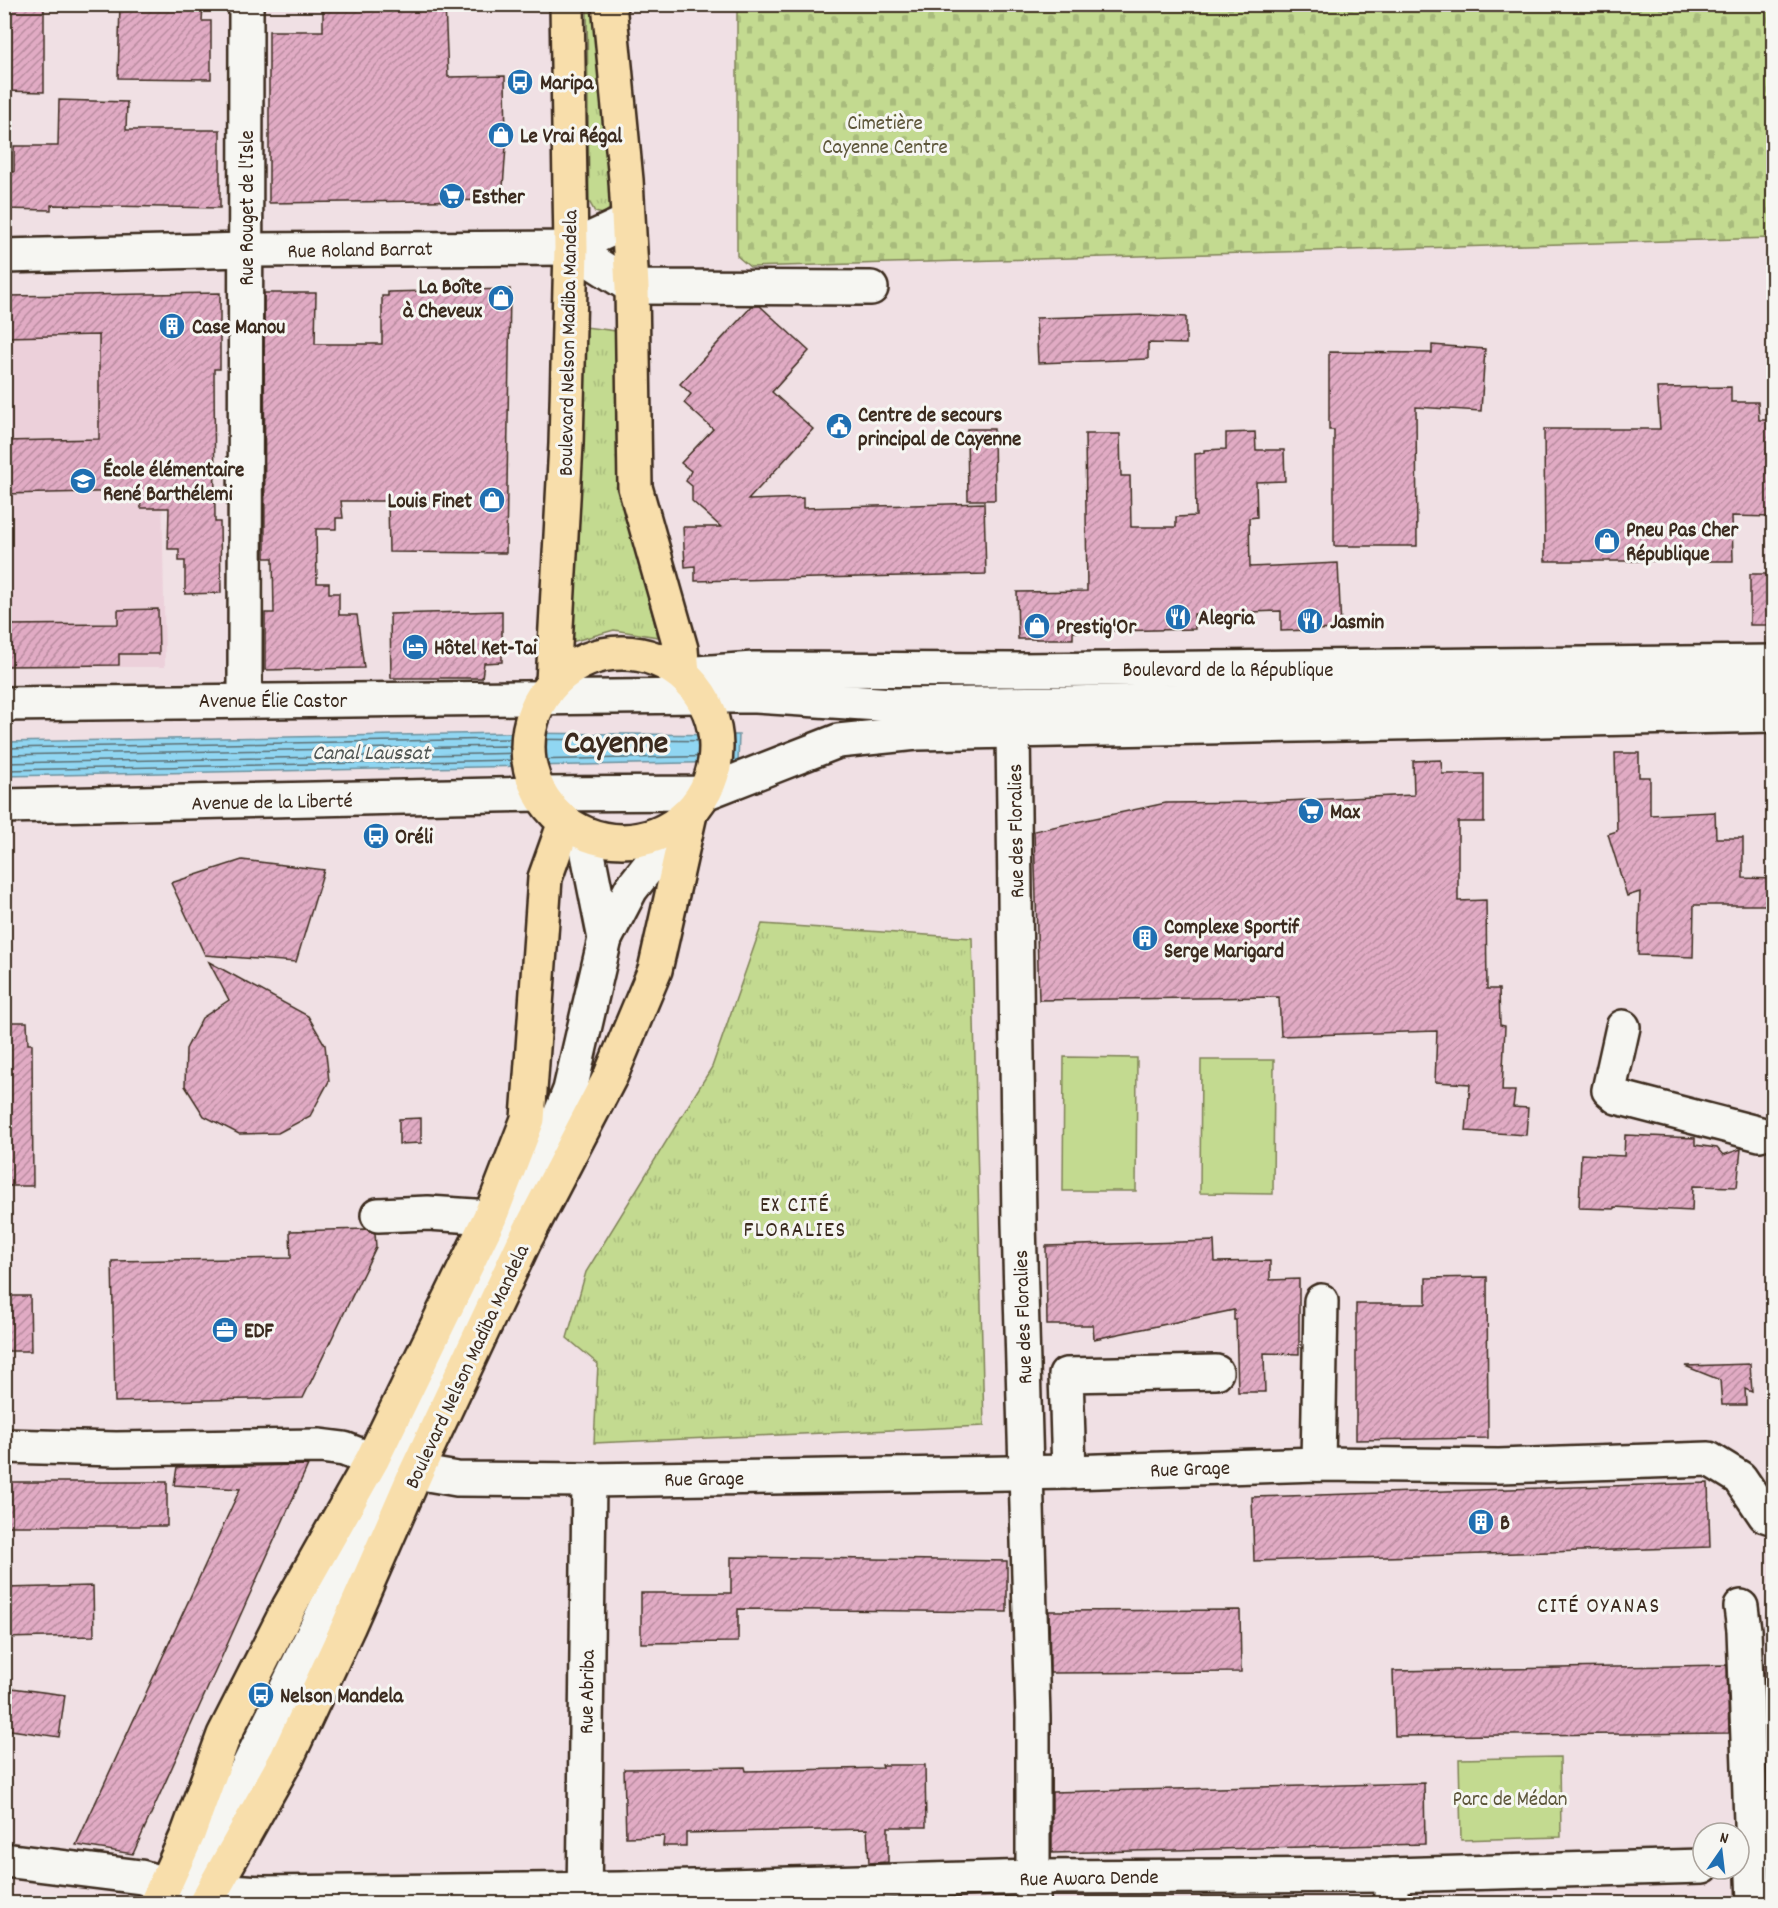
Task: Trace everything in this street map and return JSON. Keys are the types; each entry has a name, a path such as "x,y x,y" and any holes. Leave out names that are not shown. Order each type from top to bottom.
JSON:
{"main road":[{"name":"Boulevard Nelson Madiba Mandela","path":"535,784 527,746 542,699 565,467 571,248 567,4"},
{"path":"609,4 626,180 632,287 635,487 681,649 699,698"},
{"path":"542,699 580,662 615,653 637,654 658,660 699,698"},
{"name":"Boulevard Nelson Madiba Mandela","path":"208,1897 287,1758 416,1472 524,1242 611,1075 655,970 703,793 717,751 699,698"},
{"path":"535,784 574,828 603,840 642,839 661,834 703,793"},
{"name":"Boulevard Nelson Madiba Mandela","path":"167,1897 224,1735 289,1607 372,1460 490,1217 528,1119 545,878 574,828"}],"street":[{"name":"Rue Rouget de l'Isle","path":"245,699 246,4"},
{"name":"Rue Roland Barrat","path":"4,256 246,250 571,248 627,222"},
{"path":"571,248 632,287 871,288"},
{"name":"Boulevard de la République","path":"699,698 754,669 1277,668 1773,662"},
{"path":"699,698 756,696 894,705 1773,687"},
{"name":"Avenue Élie Castor","path":"4,704 245,699 699,698"},
{"path":"4,1860 141,1878 167,1897 530,1191 570,1090 605,939 631,889 703,793 838,741 894,705"},
{"path":"838,741 917,733 1773,715"},
{"name":"Rue des Floralies","path":"1013,731 1019,1223 1028,1473 1033,1890"},
{"name":"Avenue de la Liberté","path":"4,806 535,784 703,793"},
{"path":"574,828 605,939"},
{"path":"1623,1027 1610,1090 1617,1097 1760,1134"},
{"path":"378,1215 428,1213 490,1217"},
{"path":"1318,1464 1321,1301"},
{"path":"1069,1472 1066,1375 1216,1372"},
{"path":"4,1446 116,1449 320,1446 344,1449 372,1460"},
{"name":"Rue Grage","path":"416,1472 457,1479 589,1480 1028,1473 1318,1464 1499,1466 1709,1459 1740,1478 1769,1517"},
{"name":"Rue Abriba","path":"584,1896 589,1480"},
{"path":"1740,1607 1744,1630 1755,1866 1754,1904"},
{"name":"Rue Awara Dende","path":"208,1897 263,1893 584,1896 1033,1890 1391,1889 1691,1867"}],"shaded area":[{"name":"École élémentaire René Barthélemi","path":"159,294 165,667 5,667 4,296"}],"green space":[{"path":"587,5 595,5 613,206 603,214 595,212 589,201"},
{"name":"Cimetière Cayenne Centre","path":"737,5 1773,5 1773,238 750,267 737,256"},
{"path":"585,327 616,331 616,429 625,507 658,637 614,630 568,643"},
{"path":"762,924 972,938 984,1426 594,1443 598,1364 567,1338 586,1272 712,1067"},
{"path":"1064,1057 1137,1058 1136,1191 1063,1191"},
{"path":"1201,1060 1274,1060 1273,1194 1200,1193"},
{"name":"Parc de Médan","path":"1560,1757 1561,1837 1461,1840 1459,1759"}],"water":[{"name":"Canal Laussat","path":"505,733 739,735 738,762 5,776 5,742"}],"building":[{"path":"4,4 44,4 44,92 6,91"},
{"path":"120,4 203,4 202,21 211,21 211,79 118,78"},
{"path":"323,4 445,4 448,77 505,76 506,147 502,200 269,203 269,31 323,31"},
{"path":"59,100 127,102 126,130 220,130 220,208 51,205 51,210 4,209 4,172 14,172 14,146 58,146"},
{"path":"510,289 506,553 389,552 388,501 341,501 343,518 336,518 336,529 316,529 317,583 329,583 329,593 339,593 339,615 357,615 364,668 265,670 265,613 274,613 273,558 265,558 264,293 316,293 315,344 382,344 382,296 388,296 388,292"},
{"path":"220,293 220,369 214,369 215,522 220,522 221,593 185,594 185,561 179,561 179,549 168,549 169,508 141,508 139,491 4,494 4,441 99,439 99,335 4,337 4,308 6,296"},
{"path":"752,306 760,306 809,351 772,392 813,429 748,500 803,498 803,508 984,503 986,574 695,581 695,566 685,567 683,527 721,527 692,501 692,486 686,481 691,471 681,463 713,429 684,403 691,394 680,384"},
{"path":"1147,315 1186,317 1186,344 1148,343 1148,359 1038,363 1036,318"},
{"path":"1432,345 1485,349 1481,411 1416,407 1417,546 1334,546 1334,430 1329,430 1329,352 1432,353"},
{"path":"1731,387 1731,402 1758,402 1759,420 1772,420 1773,457 1773,517 1732,516 1733,561 1545,561 1544,429 1660,429 1657,388"},
{"path":"967,429 994,429 995,500 968,500"},
{"path":"1255,432 1256,450 1284,450 1285,481 1256,482 1257,517 1249,518 1250,567 1338,563 1341,629 1281,631 1281,611 1194,614 1195,629 1073,632 1073,639 1018,639 1017,592 1087,591 1085,434 1120,434 1121,476 1130,476 1131,527 1176,527 1176,517 1196,516 1195,454 1204,453 1204,450 1226,449 1226,433"},
{"path":"1750,574 1773,574 1773,625 1750,625"},
{"path":"158,609 159,654 119,654 119,665 4,666 4,625 118,624 118,610"},
{"path":"502,611 502,662 484,663 482,678 391,678 390,614"},
{"path":"1615,753 1639,753 1639,777 1650,777 1650,815 1715,812 1716,838 1743,838 1743,878 1773,879 1773,905 1694,905 1693,957 1638,955 1640,892 1627,896 1608,834 1617,831"},
{"path":"1441,760 1442,774 1484,774 1484,822 1458,822 1458,901 1486,900 1487,989 1499,989 1500,1025 1505,1026 1502,1091 1515,1091 1513,1107 1528,1108 1526,1135 1466,1131 1470,1084 1435,1082 1437,1031 1281,1036 1279,997 1039,1000 1034,831 1166,803 1263,802 1414,795 1413,761"},
{"path":"242,860 324,870 296,962 205,955 171,883"},
{"path":"209,962 308,1016 325,1045 329,1081 310,1116 278,1133 239,1134 204,1116 185,1086 186,1049 202,1018 229,1000"},
{"path":"4,1022 27,1022 28,1044 32,1044 33,1186 8,1186 7,1141 4,1141"},
{"path":"421,1118 421,1143 399,1144 399,1119"},
{"path":"1625,1135 1695,1138 1695,1145 1717,1148 1723,1155 1741,1149 1737,1187 1693,1186 1692,1211 1614,1207 1614,1209 1579,1208 1581,1154 1624,1156"},
{"name":"EDF","path":"366,1229 375,1233 376,1247 303,1398 115,1402 112,1261 291,1258 290,1231"},
{"path":"1214,1241 1215,1262 1270,1261 1270,1280 1299,1279 1299,1354 1264,1353 1265,1392 1238,1392 1234,1310 1094,1339 1093,1325 1047,1325 1046,1246"},
{"path":"1487,1277 1488,1438 1356,1440 1356,1304 1426,1304 1426,1278"},
{"path":"4,1296 30,1296 31,1351 4,1351"},
{"path":"1750,1364 1752,1392 1745,1389 1746,1405 1722,1405 1720,1380 1685,1366"},
{"path":"308,1465 133,1854 76,1845 240,1489 174,1485 177,1467"},
{"path":"4,1482 167,1482 167,1526 4,1526"},
{"name":"B","path":"1708,1483 1710,1547 1254,1561 1252,1497"},
{"path":"731,1557 1007,1561 1007,1612 738,1609 738,1642 641,1643 641,1593 731,1593"},
{"path":"93,1586 94,1636 4,1638 4,1588"},
{"path":"1240,1610 1241,1672 1050,1673 1049,1611"},
{"path":"1727,1665 1729,1733 1395,1736 1393,1671"},
{"path":"1764,1665 1773,1665 1773,1732 1767,1732"},
{"path":"4,1687 65,1695 59,1737 4,1729"},
{"path":"882,1765 925,1765 926,1827 888,1827 888,1862 869,1863 867,1829 686,1833 686,1846 663,1846 664,1836 626,1837 624,1769 745,1767 746,1771 883,1768"},
{"path":"1424,1783 1425,1844 1052,1853 1052,1792"}],"place":[{"name":"Maripa","path":"520,82"},
{"name":"Le Vrai Régal","path":"501,135"},
{"name":"Esther","path":"452,196"},
{"name":"La Boîte à Cheveux","path":"501,298"},
{"name":"Case Manou","path":"172,326"},
{"name":"Centre de secours principal de Cayenne","path":"839,426"},
{"name":"École élémentaire René Barthélemi","path":"83,481"},
{"name":"Louis Finet","path":"492,500"},
{"name":"Pneu Pas Cher République","path":"1607,541"},
{"name":"Alegria","path":"1178,617"},
{"name":"Jasmin","path":"1310,621"},
{"name":"Prestig'Or","path":"1037,626"},
{"name":"Hôtel Ket-Tai","path":"415,647"},
{"name":"Max","path":"1311,811"},
{"name":"Oréli","path":"376,836"},
{"name":"Complexe Sportif Serge Marigard","path":"1145,938"},
{"name":"EDF","path":"225,1330"},
{"name":"B","path":"1481,1522"},
{"name":"Nelson Mandela","path":"261,1695"}],"district":[{"name":"Cayenne","path":"616,740"},
{"name":"EX CITÉ FLORALIES","path":"795,1216"},
{"name":"CITÉ OYANAS","path":"1599,1604"}]}
